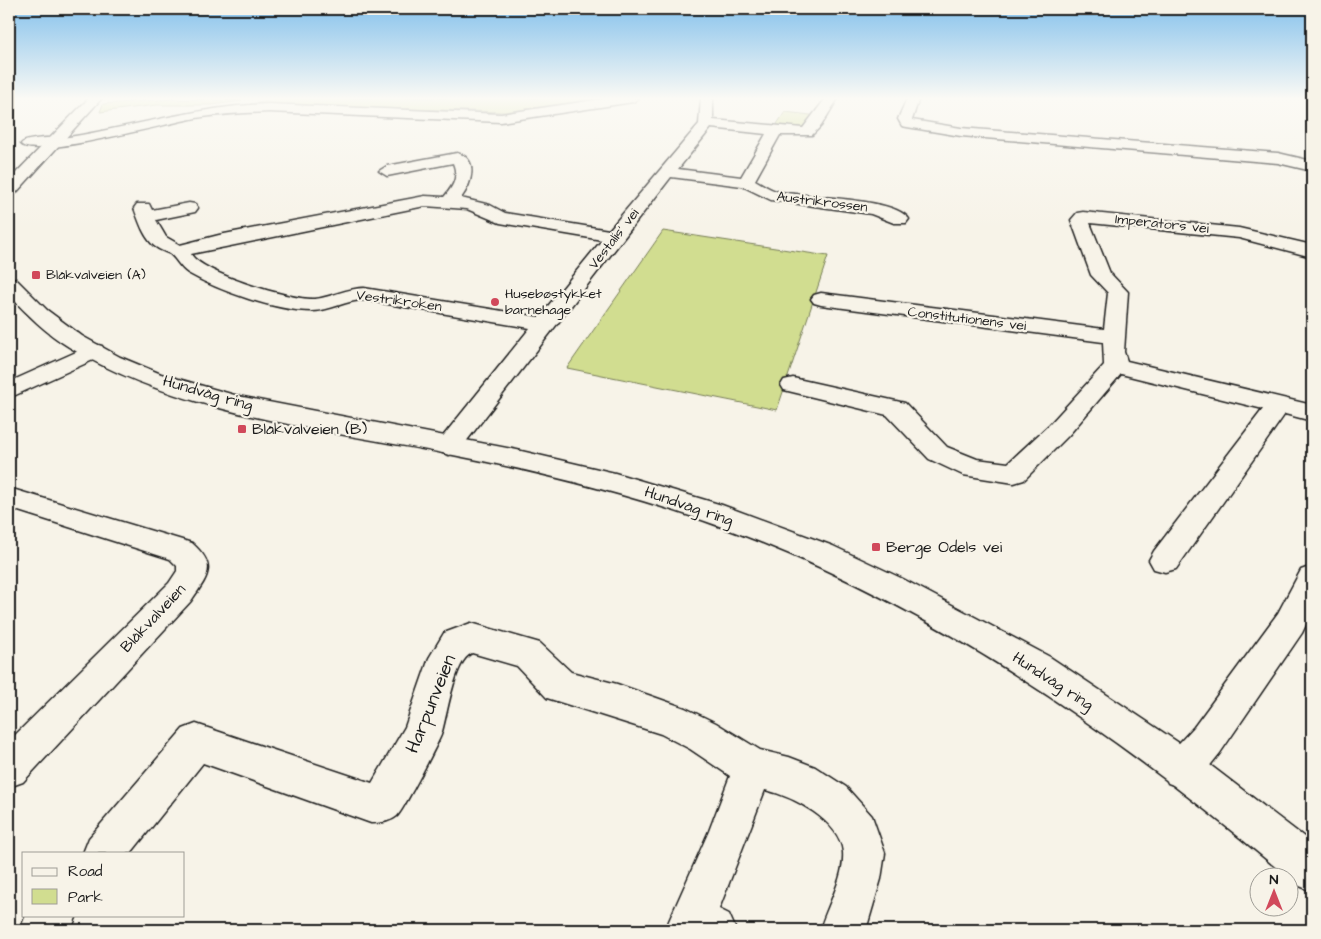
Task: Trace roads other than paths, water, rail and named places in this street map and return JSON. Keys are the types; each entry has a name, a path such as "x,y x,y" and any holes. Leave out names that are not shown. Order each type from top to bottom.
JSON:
{"street":[{"path":"29,142 23,148 49,142"},
{"path":"9,190 52,142"},
{"name":"Vestalis' vei","path":"449,446 614,236 692,142"},
{"path":"746,182 769,142"},
{"path":"1079,142 1262,157 1312,166"},
{"path":"387,171 457,158 463,167 465,176 462,186 450,201"},
{"name":"Austrikrossen","path":"668,172 746,182 771,195 875,208 900,219"},
{"path":"180,251 412,203 450,201 476,206 500,218 614,236"},
{"name":"Vestrikroken","path":"189,208 144,213 157,240 170,249 180,251 186,263 214,277 256,293 298,303 316,305 339,297 364,294 544,324"},
{"name":"Imperators vei","path":"1113,337 1118,292 1101,274 1080,220 1083,217 1238,233 1312,251"},
{"name":"Hundvåg ring","path":"9,283 38,314 64,334 94,351 163,381 222,399 567,470 648,491 776,536 879,580 1046,674 1182,769 1312,870"},
{"name":"Constitutionens vei","path":"821,299 1113,337"},
{"path":"1113,337 1113,352 1116,366"},
{"path":"9,391 94,351"},
{"path":"793,385 896,409 938,454 973,468 1014,474 1059,430 1116,366"},
{"path":"1116,366 1312,413"},
{"path":"1165,560 1279,405"},
{"name":"Blåkvalveien","path":"9,498 181,551 193,562 192,573 180,592 9,768"},
{"path":"1182,769 1207,740 1290,623 1312,579"},
{"name":"Harpunveien","path":"105,852 196,742 371,803 383,802 422,734 441,669 456,644 471,638 528,654 560,686 618,701 672,720 703,736 753,768 786,775 815,790 838,807 852,823 860,837 864,854 843,930"},
{"path":"698,926 753,768"},
{"path":"43,930 53,916"}],"place":[{"name":"Blåkvalveien (A)","path":"36,275"},
{"name":"Husebøstykket barnehage","path":"495,302"},
{"name":"Blåkvalveien (B)","path":"242,429"},
{"name":"Berge Odels vei","path":"876,547"}]}
